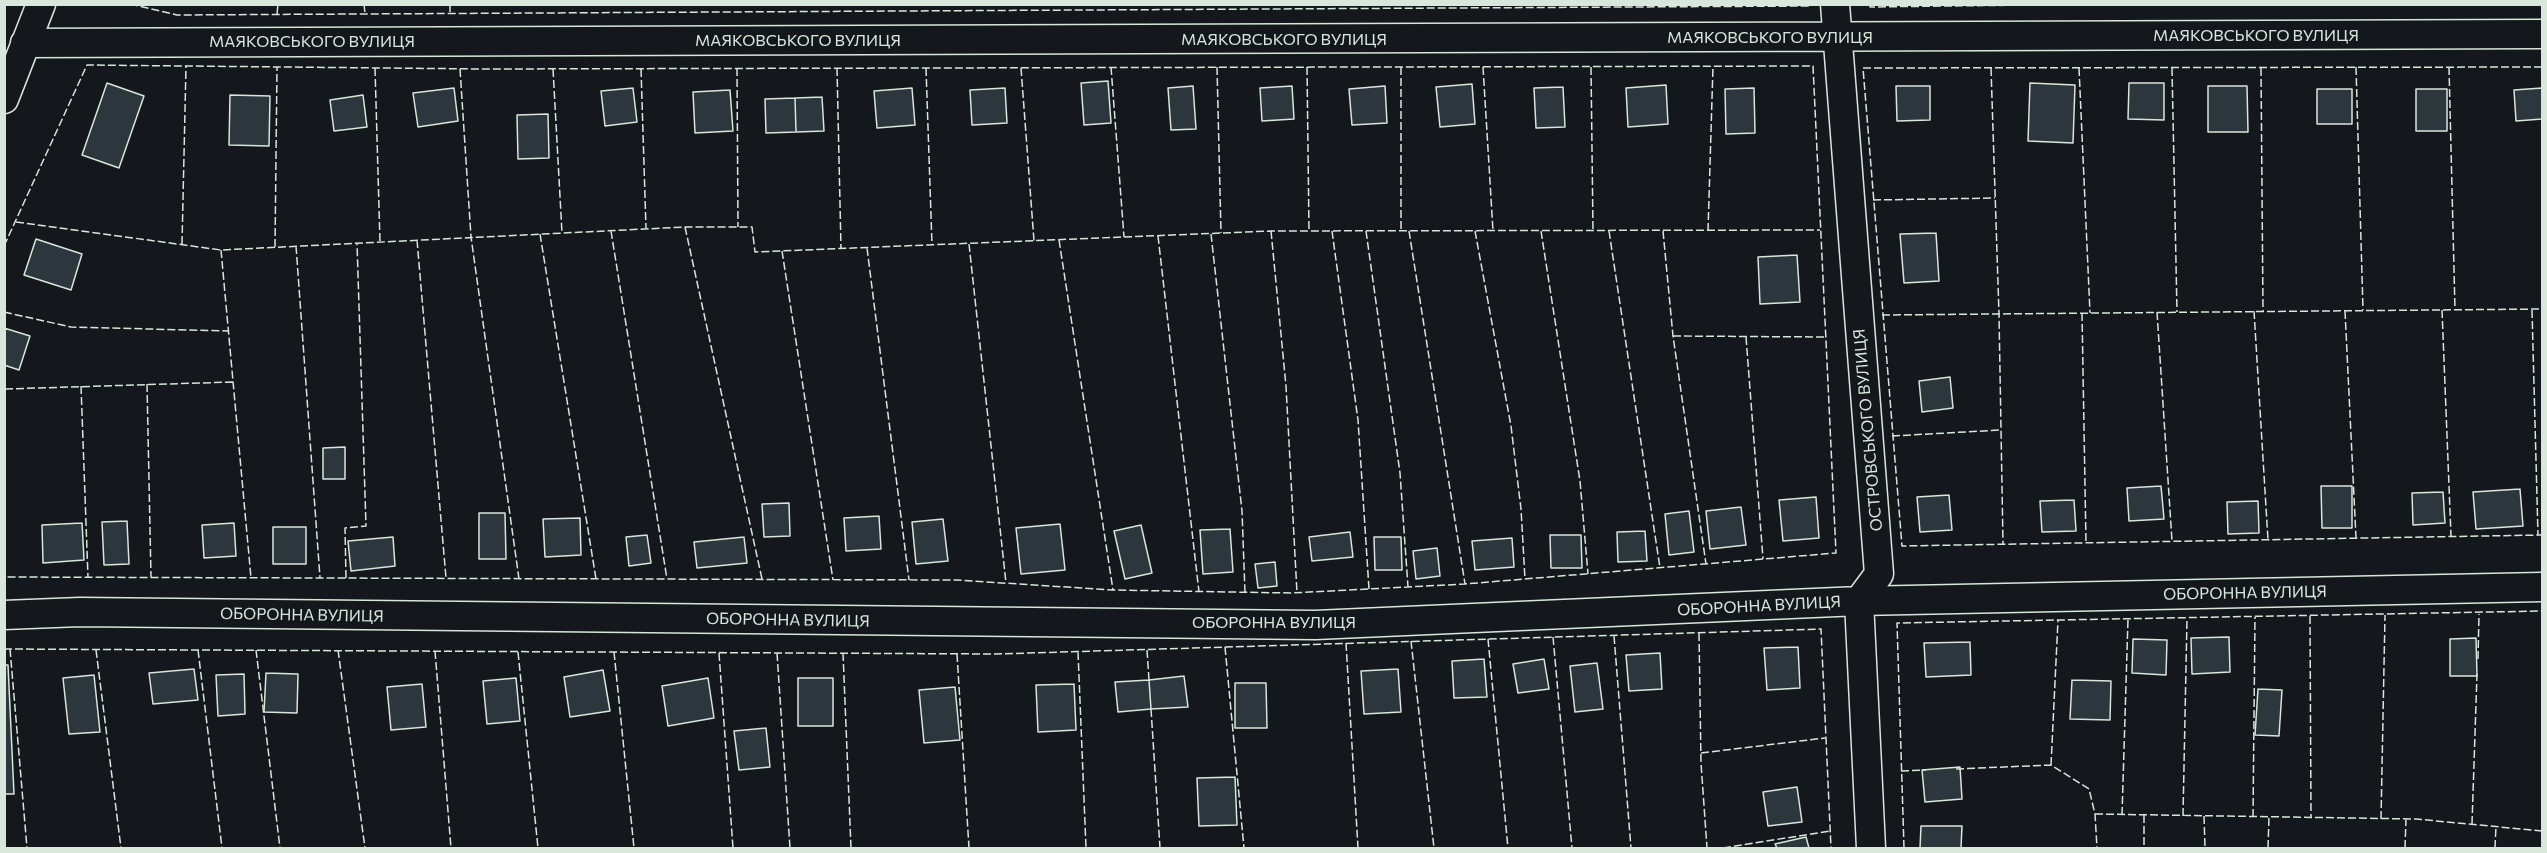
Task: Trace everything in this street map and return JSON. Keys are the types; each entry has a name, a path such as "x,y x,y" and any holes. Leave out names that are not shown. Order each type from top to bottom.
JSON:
{"street":[{"path":"4,99 41,4"},
{"name":"ОСТРОВСЬКОГО ВУЛИЦЯ","path":"1835,4 1879,574 1859,601"},
{"name":"МАЯКОВСЬКОГО ВУЛИЦЯ","path":"26,43 2542,34"},
{"name":"ОБОРОННА ВУЛИЦЯ","path":"4,615 80,612 1316,625 1859,601 2542,587"},
{"path":"1859,601 1871,849"}],"building":[{"path":"1108,81 1111,123 1084,125 1081,83"},
{"path":"107,83 144,96 119,168 82,155"},
{"path":"2030,83 2075,85 2073,143 2028,141"},
{"path":"2129,83 2164,83 2164,120 2128,119"},
{"path":"1472,84 1475,124 1440,127 1436,87"},
{"path":"1666,85 1668,124 1628,127 1626,88"},
{"path":"1193,86 1196,129 1171,130 1168,88"},
{"path":"1292,86 1294,119 1262,121 1260,88"},
{"path":"1385,86 1387,123 1352,125 1349,89"},
{"path":"1896,86 1930,86 1930,120 1897,121"},
{"path":"2208,86 2247,86 2248,132 2208,132"},
{"path":"1563,87 1565,127 1536,128 1534,88"},
{"path":"454,88 458,121 418,127 413,93"},
{"path":"633,88 637,122 605,126 601,91"},
{"path":"912,88 915,125 877,128 874,91"},
{"path":"1005,88 1007,123 972,125 970,90"},
{"path":"1754,88 1755,133 1726,134 1725,89"},
{"path":"2542,88 2542,119 2516,121 2514,90"},
{"path":"2317,89 2352,89 2352,124 2317,124"},
{"path":"2416,89 2447,89 2447,131 2416,131"},
{"path":"730,90 733,131 695,133 693,92"},
{"path":"230,95 270,96 269,146 229,145"},
{"path":"363,95 367,127 334,131 330,100"},
{"path":"822,97 824,131 796,132 795,98"},
{"path":"795,98 796,132 766,133 765,99"},
{"path":"548,114 549,158 518,159 517,115"},
{"path":"1936,233 1939,281 1904,283 1900,234"},
{"path":"36,239 82,254 71,290 24,275"},
{"path":"1797,255 1800,302 1760,304 1758,257"},
{"path":"4,328 30,336 19,370 4,365"},
{"path":"1950,377 1953,408 1922,412 1919,381"},
{"path":"345,447 345,479 323,479 323,448"},
{"path":"2161,486 2164,519 2129,521 2127,488"},
{"path":"2321,486 2352,486 2352,528 2322,528"},
{"path":"2520,489 2523,526 2476,529 2473,492"},
{"path":"2443,492 2445,523 2413,525 2412,493"},
{"path":"1949,495 1952,530 1920,532 1917,497"},
{"path":"1816,497 1819,538 1783,541 1779,500"},
{"path":"2074,500 2076,531 2042,532 2040,501"},
{"path":"2258,501 2259,533 2228,534 2227,502"},
{"path":"789,503 790,536 764,537 762,504"},
{"path":"1741,507 1746,545 1710,549 1706,511"},
{"path":"1689,511 1694,552 1669,555 1665,514"},
{"path":"479,513 505,513 506,559 479,559"},
{"path":"879,516 881,549 846,551 844,518"},
{"path":"580,518 581,555 545,557 543,519"},
{"path":"943,519 948,561 916,564 912,522"},
{"path":"127,521 129,564 104,565 102,522"},
{"path":"82,523 84,560 43,563 42,525"},
{"path":"234,523 236,556 204,558 202,525"},
{"path":"1060,524 1065,570 1021,574 1016,528"},
{"path":"1141,525 1152,573 1125,579 1114,531"},
{"path":"273,527 306,527 306,564 273,564"},
{"path":"1230,529 1233,572 1203,574 1200,530"},
{"path":"1645,531 1647,561 1618,562 1617,532"},
{"path":"1350,532 1353,557 1312,561 1309,537"},
{"path":"647,535 651,563 629,566 626,537"},
{"path":"1550,535 1581,535 1582,568 1551,568"},
{"path":"393,537 395,566 351,571 348,541"},
{"path":"744,537 747,563 697,568 694,542"},
{"path":"1374,537 1401,537 1402,570 1375,570"},
{"path":"1512,538 1514,567 1475,570 1472,541"},
{"path":"1437,548 1440,576 1416,579 1413,551"},
{"path":"1275,562 1277,586 1258,588 1255,564"},
{"path":"2229,637 2230,672 2192,674 2191,638"},
{"path":"2476,638 2477,676 2450,676 2450,639"},
{"path":"2133,639 2167,640 2166,675 2132,673"},
{"path":"1970,642 1971,675 1926,677 1924,643"},
{"path":"1798,647 1800,688 1767,690 1764,648"},
{"path":"1660,653 1662,689 1629,691 1626,655"},
{"path":"1484,659 1487,697 1454,698 1452,661"},
{"path":"1544,659 1549,689 1518,693 1513,664"},
{"path":"1597,663 1603,709 1575,712 1570,666"},
{"path":"4,665 8,665 14,794 4,794"},
{"path":"194,669 198,700 153,704 149,673"},
{"path":"1398,669 1401,712 1364,714 1361,671"},
{"path":"603,670 610,711 570,717 564,677"},
{"path":"266,673 298,674 297,713 264,712"},
{"path":"244,674 245,714 218,716 216,675"},
{"path":"94,675 100,732 69,734 63,678"},
{"path":"1184,676 1188,707 1151,709 1149,680"},
{"path":"516,678 520,721 487,724 483,681"},
{"path":"708,678 714,718 668,726 662,686"},
{"path":"798,678 833,678 833,726 798,726"},
{"path":"1149,680 1151,709 1118,712 1115,682"},
{"path":"2072,680 2111,681 2110,720 2070,719"},
{"path":"1235,683 1266,683 1267,728 1235,728"},
{"path":"422,684 426,727 391,730 387,687"},
{"path":"1074,684 1076,730 1038,732 1036,685"},
{"path":"955,687 960,740 924,743 919,690"},
{"path":"2258,689 2282,690 2279,736 2255,735"},
{"path":"766,728 770,767 739,770 734,731"},
{"path":"1960,767 1962,799 1925,802 1922,770"},
{"path":"1235,777 1237,825 1199,826 1197,778"},
{"path":"1797,787 1802,822 1768,826 1763,792"},
{"path":"1921,826 1962,826 1961,848 1920,848"},
{"path":"1806,837 1809,848 1777,848 1775,844"}],"fence":[{"path":"130,4 177,15 1811,6 1811,4"},
{"path":"277,14 278,4"},
{"path":"364,4 365,14"},
{"path":"450,4 450,14"},
{"path":"1870,4 1870,7 2109,4"},
{"path":"4,246 87,65 483,69 1813,66 1836,553 1465,584 1291,593 1113,590 956,580 4,577"},
{"path":"182,244 186,66"},
{"path":"1708,231 1713,66"},
{"path":"275,247 277,67"},
{"path":"1111,67 1124,237"},
{"path":"1217,67 1221,233"},
{"path":"1307,67 1309,231"},
{"path":"1401,67 1401,231"},
{"path":"1483,67 1493,231"},
{"path":"1591,67 1593,231"},
{"path":"2356,67 2363,310"},
{"path":"2449,67 2455,310"},
{"path":"2542,67 1863,68 1902,546 2542,535"},
{"path":"375,68 380,242"},
{"path":"737,68 738,227"},
{"path":"837,68 841,249"},
{"path":"926,68 932,245"},
{"path":"1021,68 1034,241"},
{"path":"1991,68 2003,544"},
{"path":"2079,68 2090,313"},
{"path":"2172,68 2177,312"},
{"path":"2261,68 2263,311"},
{"path":"460,69 471,237 519,579"},
{"path":"553,69 562,233"},
{"path":"641,69 646,228"},
{"path":"1873,200 1995,198"},
{"path":"16,222 221,250 685,227 752,227 755,252 1271,231 1820,230"},
{"path":"685,227 762,579"},
{"path":"611,231 667,579"},
{"path":"1271,231 1286,386 1297,593"},
{"path":"1332,231 1358,420 1369,589"},
{"path":"1366,231 1400,473 1408,587"},
{"path":"1409,231 1465,584"},
{"path":"1475,231 1511,426 1521,509 1525,579"},
{"path":"1541,231 1580,481 1588,574"},
{"path":"1609,231 1660,568"},
{"path":"1663,231 1673,336 1706,564"},
{"path":"540,234 596,579"},
{"path":"1211,234 1242,511 1245,593"},
{"path":"1158,236 1199,592"},
{"path":"417,240 446,578"},
{"path":"1059,240 1113,590"},
{"path":"346,578 345,528 366,526 357,243"},
{"path":"969,244 1006,583"},
{"path":"296,246 320,578"},
{"path":"867,248 909,580"},
{"path":"221,250 251,578"},
{"path":"782,251 833,580"},
{"path":"1882,315 2542,309"},
{"path":"2442,310 2451,536"},
{"path":"2532,310 2538,535"},
{"path":"2254,311 2268,540"},
{"path":"2345,311 2356,538"},
{"path":"4,312 71,327 228,331"},
{"path":"2157,312 2172,541"},
{"path":"2082,313 2086,543"},
{"path":"1673,336 1825,337"},
{"path":"1746,337 1763,559"},
{"path":"5,389 233,382"},
{"path":"147,384 151,577"},
{"path":"81,386 88,577"},
{"path":"4,389 5,577"},
{"path":"1892,436 2001,430"},
{"path":"1904,848 1897,623 2542,611"},
{"path":"2478,659 2479,614"},
{"path":"2381,819 2385,615"},
{"path":"2310,616 2311,817"},
{"path":"2253,817 2255,617"},
{"path":"2183,816 2187,618"},
{"path":"2122,815 2128,619"},
{"path":"2051,765 2058,620"},
{"path":"4,649 996,654 1821,629 1831,848"},
{"path":"1699,633 1701,763 1707,848"},
{"path":"1614,636 1631,848"},
{"path":"1553,637 1572,848"},
{"path":"1488,639 1508,848"},
{"path":"1411,641 1434,848"},
{"path":"1346,643 1358,848"},
{"path":"1225,647 1244,848"},
{"path":"10,649 27,848"},
{"path":"96,650 121,848"},
{"path":"198,650 222,848"},
{"path":"256,650 280,848"},
{"path":"338,650 365,848"},
{"path":"1147,650 1149,680"},
{"path":"435,651 451,848"},
{"path":"518,652 538,848"},
{"path":"614,652 634,848"},
{"path":"1078,652 1086,848"},
{"path":"719,653 733,848"},
{"path":"777,653 790,848"},
{"path":"843,653 851,848"},
{"path":"957,654 969,848"},
{"path":"2472,824 2477,674"},
{"path":"1151,709 1160,848"},
{"path":"1701,753 1825,738"},
{"path":"1956,769 2051,765 2089,789 2095,814 2097,848"},
{"path":"1901,771 1926,770"},
{"path":"2095,814 2416,819 2542,831"},
{"path":"2144,815 2144,848"},
{"path":"2204,816 2205,848"},
{"path":"2268,848 2269,817"},
{"path":"2405,848 2406,819"},
{"path":"2495,848 2496,826"},
{"path":"1723,848 1830,831"}]}
